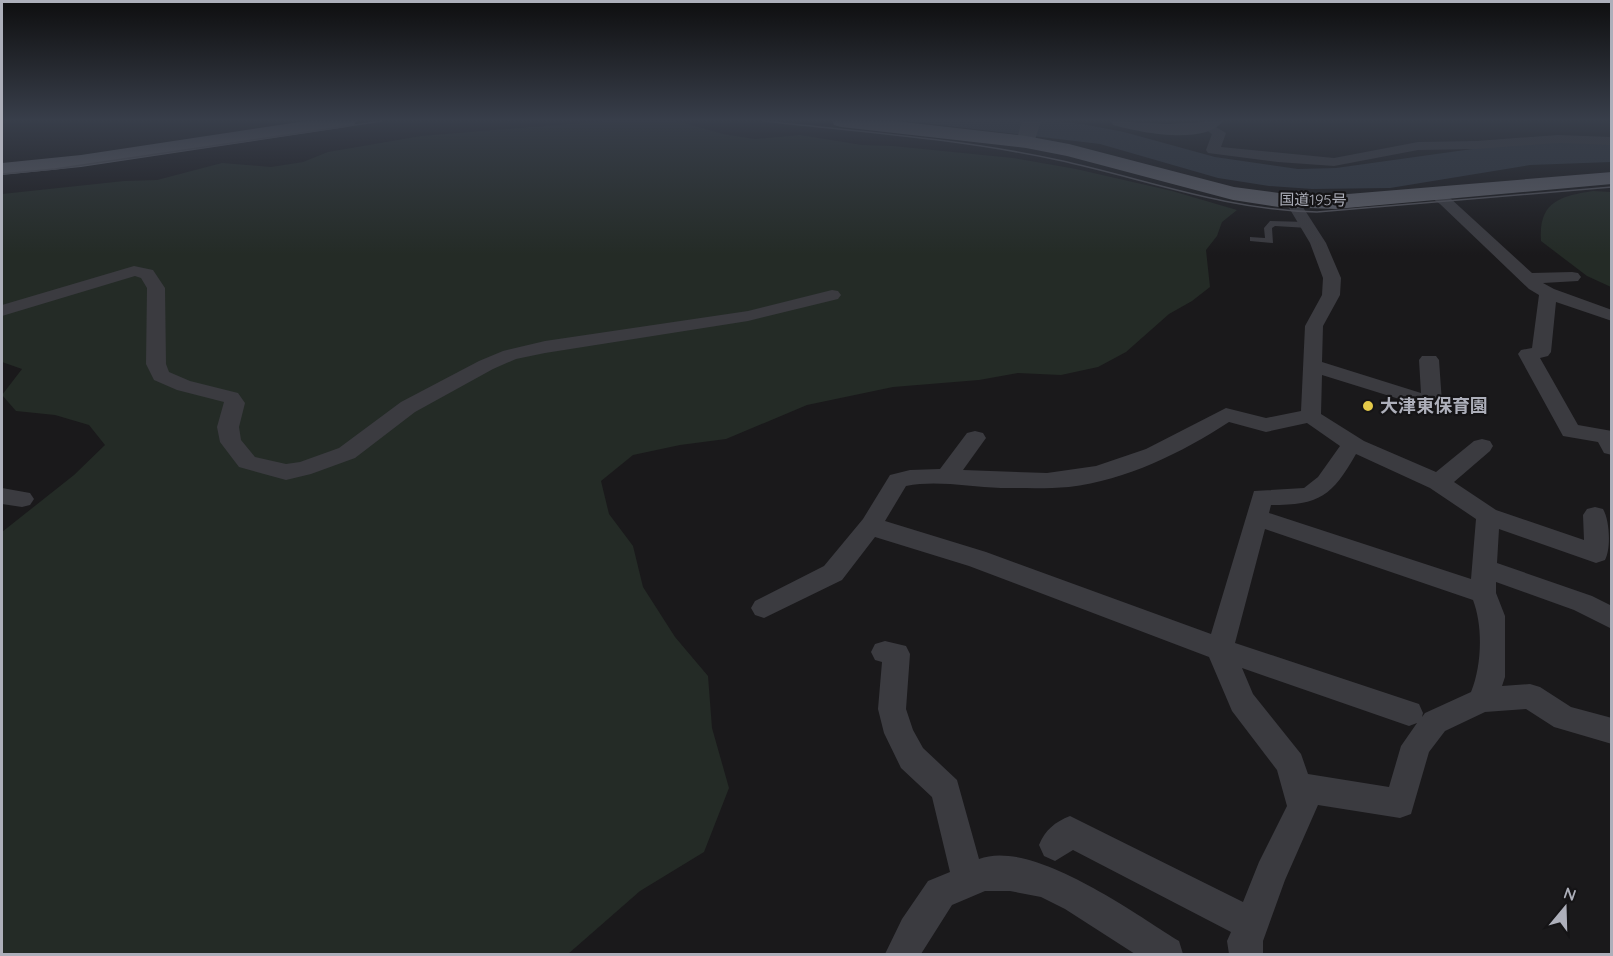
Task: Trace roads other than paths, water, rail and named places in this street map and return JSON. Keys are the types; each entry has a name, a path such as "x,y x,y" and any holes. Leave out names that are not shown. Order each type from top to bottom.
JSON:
{"highway":[{"path":"2,169 35,166"},
{"name":"国道195号","path":"1129,166 1233,193 1292,201 1336,202 1611,178"}],"street":[{"path":"1433,194 1445,201 1535,285 1548,293 1611,316"},
{"path":"1292,201 1318,243 1332,279 1331,295 1314,326 1311,416 1328,432 1351,445 1438,483 1488,516 1596,554 1595,515"},
{"path":"2,311 134,271 147,274 156,288 156,364 161,376 184,386 231,397 234,403 228,427 231,442 247,462 286,472 303,469 347,453 408,407 486,365 510,355 545,347 748,316 832,295"},
{"path":"1528,278 1572,277"},
{"path":"1548,293 1541,352 1528,354 1571,431 1609,441"},
{"path":"1312,365 1432,403 1429,360"},
{"path":"764,608 833,573 871,525 898,480 912,476 1057,480 1076,478 1123,466 1198,433 1226,415 1266,425 1311,416"},
{"path":"945,478 975,438"},
{"path":"1054,845 1070,832 1249,939 1271,874 1303,807 1290,764 1242,702 1220,649 1262,497 1306,496 1319,489 1330,478 1351,445"},
{"path":"1438,483 1482,446"},
{"path":"1482,700 1491,677 1492,616 1484,580 1488,516"},
{"path":"1257,518 1484,580 1583,603 1611,619"},
{"path":"871,525 977,559 1220,649 1409,713"},
{"path":"885,652 896,654 892,709 899,733 912,758 946,790 958,845 969,880"},
{"path":"1297,787 1400,803 1416,746 1435,722 1482,700 1530,696 1564,718 1611,731"},
{"path":"902,954 939,893 984,874 1010,874 1044,880 1077,897 1166,954"}],"lane":[{"path":"1252,239 1270,241 1268,228 1273,223 1308,225"}],"tram line":[{"path":"2,174 78,166"},
{"path":"1081,166 1218,200 1250,206 1317,212 1612,187"}],"place":[{"name":"大津東保育園","path":"1368,406"}]}
